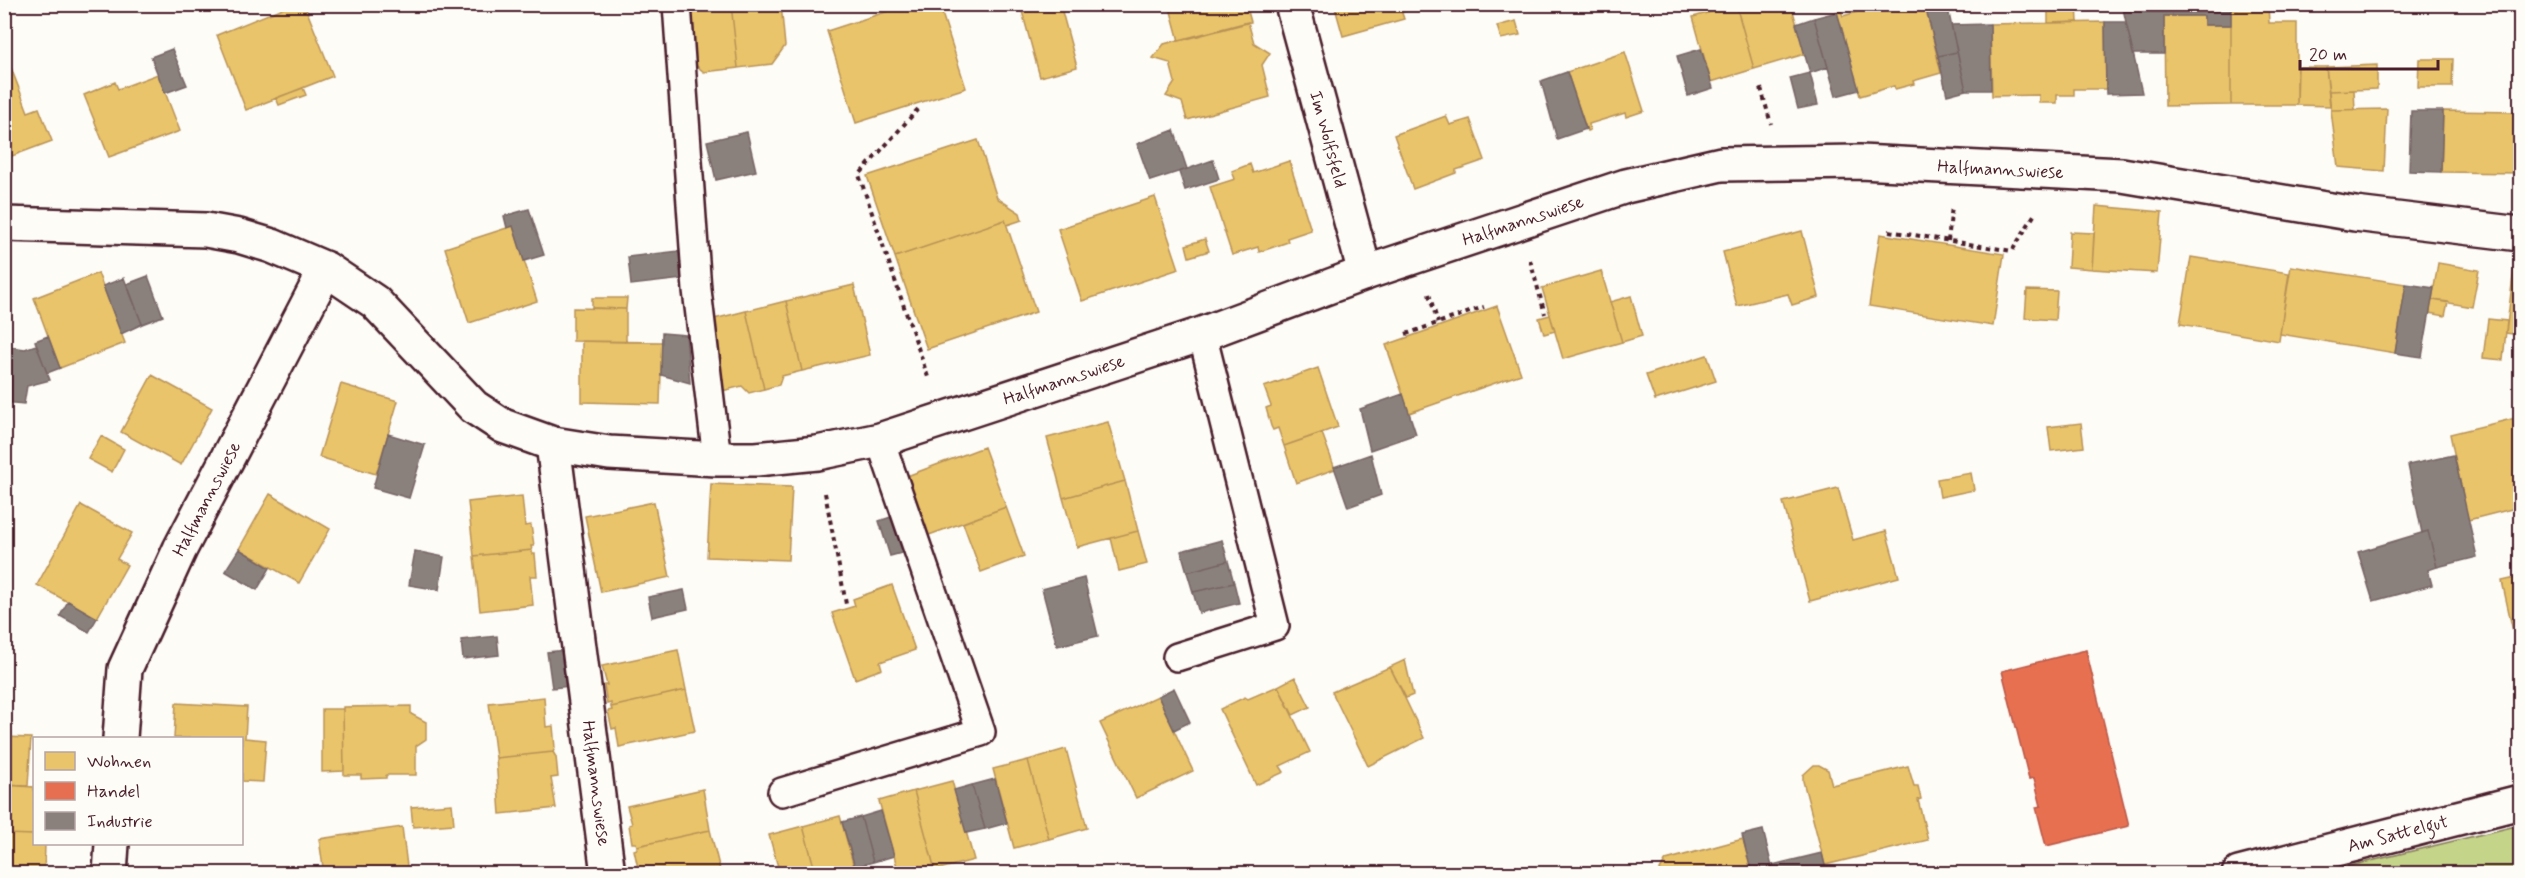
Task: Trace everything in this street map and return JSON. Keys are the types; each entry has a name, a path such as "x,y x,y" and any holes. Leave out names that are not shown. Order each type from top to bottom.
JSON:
{"street":[{"name":"Im Wolfsfeld","path":"1292,4 1365,273"},
{"name":"Halfmannswiese","path":"4,224 206,230 239,236 272,246 326,269 384,310 483,415 510,429 553,444 609,453 717,459 756,459 817,453 880,440 1202,334 1365,273 1626,186 1719,165 1773,162 1919,164 2122,175 2367,216 2520,234"},
{"name":"Halfmannswiese","path":"120,737 125,669 180,549 326,269"},
{"name":"Halfmannswiese","path":"553,444 608,873"},
{"name":"Am Sattelgut","path":"2239,873 2520,802"},
{"path":"110,873 112,845"}],"lane":[{"path":"677,4 697,290 717,459"},
{"path":"1177,657 1275,626 1202,334"},
{"path":"782,792 981,732 880,440"}],"path":[{"path":"1761,88 1769,117"},
{"path":"918,109 859,175 942,419"},
{"path":"1948,241 1950,227"},
{"path":"1889,231 2012,251"},
{"path":"1532,267 1545,314"},
{"path":"1430,298 1438,322"},
{"path":"1406,334 1484,306"},
{"path":"817,453 846,604"}],"green space":[{"path":"2520,825 2520,873 2321,873"}],"building: Wohnen":[{"path":"293,4 304,4 333,76 246,110 217,35"},
{"path":"681,4 731,4 738,68 704,72 688,59"},
{"path":"731,4 781,4 785,46 772,64 738,68"},
{"path":"910,4 939,4 966,88 856,123 827,31"},
{"path":"1020,4 1060,4 1077,67 1040,77"},
{"path":"1169,4 1246,4 1251,22 1179,41"},
{"path":"1334,4 1399,4 1404,19 1343,36"},
{"path":"1399,4 1419,4 1419,7 1402,12"},
{"path":"1791,4 1805,54 1754,69 1736,5"},
{"path":"1882,4 1925,4 1941,73 1913,81 1914,84 1895,89 1894,86 1860,96 1837,12 1841,11 1843,16"},
{"path":"2048,4 2077,4 2078,22 2048,23"},
{"path":"2263,4 2268,4 2269,23 2297,23 2297,105 2231,105 2231,8 2263,9"},
{"path":"1736,5 1754,69 1711,82 1693,17"},
{"path":"2164,16 2204,16 2204,25 2231,25 2231,105 2165,106"},
{"path":"1516,21 1520,35 1501,39 1497,26"},
{"path":"1248,22 1254,43 1270,53 1262,65 1270,97 1187,120 1182,102 1166,96 1175,82 1170,63 1153,58 1164,44"},
{"path":"2105,22 2106,89 2074,89 2074,95 2057,95 2057,103 2039,103 2039,95 1992,96 1990,24"},
{"path":"1625,52 1644,111 1626,117 1625,113 1589,124 1590,130 1587,131 1567,72"},
{"path":"2419,59 2453,59 2452,87 2418,87"},
{"path":"8,60 28,112 39,108 52,141 4,159 4,61"},
{"path":"2377,65 2377,89 2329,91 2326,67"},
{"path":"2298,67 2326,67 2330,106 2297,105"},
{"path":"158,74 180,131 109,157 84,95 115,82 118,89"},
{"path":"303,88 306,95 279,105 276,98"},
{"path":"2354,90 2355,110 2331,110 2329,91"},
{"path":"2387,109 2384,171 2338,167 2331,110"},
{"path":"2443,111 2520,112 2520,173 2441,172"},
{"path":"1446,116 1450,125 1470,119 1485,160 1413,189 1394,135"},
{"path":"978,140 997,198 1020,213 1022,220 1007,225 1005,220 895,257 867,176"},
{"path":"1289,161 1311,230 1287,238 1288,242 1259,252 1258,247 1232,255 1210,187 1235,179 1232,171 1250,164 1253,173"},
{"path":"1155,197 1179,269 1082,301 1058,229"},
{"path":"2096,206 2162,212 2157,273 2092,269"},
{"path":"1005,220 1036,312 927,349 895,257"},
{"path":"513,226 537,301 469,323 445,248"},
{"path":"1802,231 1819,297 1792,305 1788,294 1737,306 1723,252"},
{"path":"2070,232 2094,233 2092,269 2068,267"},
{"path":"1880,234 2004,254 1993,326 1869,306"},
{"path":"1205,239 1209,251 1189,257 1186,245"},
{"path":"2191,257 2289,273 2279,341 2180,324"},
{"path":"2438,263 2479,270 2472,307 2432,300"},
{"path":"2291,266 2406,284 2395,353 2280,334"},
{"path":"2514,268 2520,269 2520,335 2506,333"},
{"path":"1601,271 1622,342 1563,359 1542,288"},
{"path":"98,273 125,343 60,368 34,298"},
{"path":"854,285 870,355 802,371 786,301"},
{"path":"2027,290 2057,291 2055,320 2025,318"},
{"path":"1631,296 1642,336 1622,342 1610,302"},
{"path":"592,298 627,298 626,309 592,308"},
{"path":"2432,300 2448,302 2445,316 2429,313"},
{"path":"786,301 802,371 782,376 779,385 764,389 746,311"},
{"path":"1497,306 1521,374 1409,413 1386,345"},
{"path":"573,308 626,309 626,342 573,341"},
{"path":"746,311 764,389 749,393 742,386 722,391 706,321"},
{"path":"1550,315 1555,331 1544,334 1539,318"},
{"path":"2488,319 2507,321 2503,360 2483,358"},
{"path":"582,341 662,342 660,404 582,402"},
{"path":"1707,355 1716,381 1655,400 1646,375"},
{"path":"1318,368 1338,427 1284,446 1278,428 1273,430 1271,426 1266,408 1271,406 1264,387"},
{"path":"152,375 212,408 181,465 121,432"},
{"path":"341,384 398,401 376,474 319,457"},
{"path":"2520,417 2520,507 2468,520 2450,434"},
{"path":"1108,422 1125,481 1063,498 1047,438"},
{"path":"2081,423 2084,447 2051,451 2048,427"},
{"path":"1322,433 1335,469 1296,483 1284,446"},
{"path":"101,436 124,449 112,472 88,459"},
{"path":"984,447 1006,507 929,535 907,476"},
{"path":"1971,473 1974,490 1940,497 1937,479"},
{"path":"1125,481 1138,531 1077,547 1063,498"},
{"path":"711,484 792,487 788,560 707,557"},
{"path":"1838,488 1853,540 1886,531 1899,577 1810,601 1783,502"},
{"path":"270,494 330,529 299,583 239,549"},
{"path":"522,496 525,526 531,525 534,546 531,546 532,550 474,556 468,502"},
{"path":"654,502 670,577 601,592 585,516"},
{"path":"81,505 132,533 117,559 127,565 97,618 37,585"},
{"path":"1006,507 1024,556 981,572 963,523"},
{"path":"1138,531 1147,564 1119,571 1111,538"},
{"path":"532,550 532,554 535,554 537,576 530,576 533,605 480,611 474,556"},
{"path":"2520,577 2520,663 2502,581"},
{"path":"892,585 915,650 880,662 882,669 855,679 832,613 855,606 853,599"},
{"path":"678,650 686,690 611,707 611,703 607,704 604,685 607,685 602,666"},
{"path":"1405,660 1413,695 1406,698 1390,667"},
{"path":"1390,667 1424,738 1368,766 1332,692"},
{"path":"1295,677 1310,707 1293,715 1278,686"},
{"path":"1278,686 1310,752 1280,766 1284,772 1256,785 1220,709 1245,697 1248,699"},
{"path":"686,690 695,731 619,747 616,728 612,729 608,711 612,710 611,707"},
{"path":"1158,696 1193,771 1136,798 1100,723"},
{"path":"544,697 546,727 553,726 555,748 553,752 496,758 489,703"},
{"path":"176,703 247,707 245,738 266,740 263,782 243,781 243,737 174,737"},
{"path":"411,706 411,714 426,722 426,739 416,746 416,775 386,775 386,778 361,779 361,775 344,775 343,707"},
{"path":"322,709 343,709 344,771 322,772"},
{"path":"4,737 31,738 28,786 4,785"},
{"path":"1066,749 1087,828 1049,839 1028,760"},
{"path":"553,752 556,757 558,777 551,778 556,808 500,814 496,758"},
{"path":"1028,760 1049,839 1014,848 993,769"},
{"path":"1814,765 1828,770 1832,785 1908,766 1914,786 1918,786 1921,799 1918,800 1928,840 1825,865 1803,781 1803,775"},
{"path":"952,781 974,860 935,870 914,791"},
{"path":"4,785 33,787 33,835 4,834"},
{"path":"703,789 710,830 637,846 636,843 632,843 629,825 632,824 627,806"},
{"path":"914,791 935,870 924,874 899,874 879,801"},
{"path":"452,804 454,824 413,827 411,807"},
{"path":"840,816 856,874 816,874 803,826"},
{"path":"803,826 816,874 780,874 769,835"},
{"path":"402,827 408,874 324,874 319,839"},
{"path":"710,830 720,870 705,874 643,874 641,867 638,868 634,850 637,846"},
{"path":"4,834 33,835 33,845 45,845 44,874 4,874"},
{"path":"1743,839 1752,874 1660,874 1666,860"}],"building: Handel":[{"path":"2086,650 2129,826 2046,846 2036,807 2041,806 2034,778 2029,779 2002,671"}],"building: Industrie":[{"path":"1947,4 1957,52 1938,56 1925,6"},
{"path":"2122,4 2176,4 2176,8 2231,8 2231,25 2204,25 2204,16 2164,16 2164,54 2133,54"},
{"path":"1837,12 1859,90 1836,96 1814,18"},
{"path":"1814,18 1828,67 1810,73 1796,24"},
{"path":"2105,22 2126,22 2142,93 2106,94"},
{"path":"1990,24 1991,90 1966,90 1951,25"},
{"path":"172,49 187,85 165,93 151,57"},
{"path":"1701,49 1713,88 1688,96 1677,56"},
{"path":"1957,52 1966,90 1947,95 1938,56"},
{"path":"1567,72 1586,129 1557,139 1541,81"},
{"path":"1810,73 1818,105 1798,109 1790,78"},
{"path":"2411,111 2443,111 2441,172 2409,171"},
{"path":"1174,130 1187,169 1150,181 1137,144"},
{"path":"747,132 756,171 716,180 707,141"},
{"path":"1213,160 1219,179 1185,190 1179,172"},
{"path":"529,209 544,255 524,261 513,226 507,228 504,216"},
{"path":"679,251 682,279 631,285 628,257"},
{"path":"148,276 163,316 142,324 127,284"},
{"path":"124,278 142,324 121,334 103,286"},
{"path":"2406,284 2434,288 2422,357 2395,353"},
{"path":"662,333 686,335 690,383 661,375"},
{"path":"48,336 60,368 47,373 35,341"},
{"path":"36,345 50,380 27,386 24,404 4,402 5,346 25,349"},
{"path":"1403,394 1416,434 1370,450 1360,409"},
{"path":"388,434 425,445 409,498 373,488"},
{"path":"1371,454 1381,495 1348,507 1334,467"},
{"path":"2454,455 2477,557 2437,567 2428,531 2422,533 2408,465"},
{"path":"897,515 909,551 890,556 879,521"},
{"path":"2428,531 2437,567 2428,570 2432,585 2373,601 2358,552"},
{"path":"1222,540 1228,561 1187,572 1181,551"},
{"path":"239,549 270,568 257,590 225,571"},
{"path":"415,551 444,557 439,590 409,585"},
{"path":"1228,561 1234,583 1193,592 1187,572"},
{"path":"1084,578 1098,636 1057,646 1042,589"},
{"path":"1234,583 1239,603 1199,613 1193,592"},
{"path":"684,590 688,609 652,617 648,597"},
{"path":"68,601 97,618 89,632 60,616"},
{"path":"497,636 499,655 463,659 461,640"},
{"path":"566,650 570,686 552,688 547,652"},
{"path":"1174,688 1190,722 1174,730 1158,696"},
{"path":"995,779 1007,823 985,829 972,785"},
{"path":"972,785 985,829 966,833 954,790"},
{"path":"881,811 894,856 873,862 861,817"},
{"path":"861,817 873,862 855,867 842,822"},
{"path":"1763,830 1773,871 1752,874 1742,835"},
{"path":"1822,853 1827,874 1774,874 1772,865"}]}
